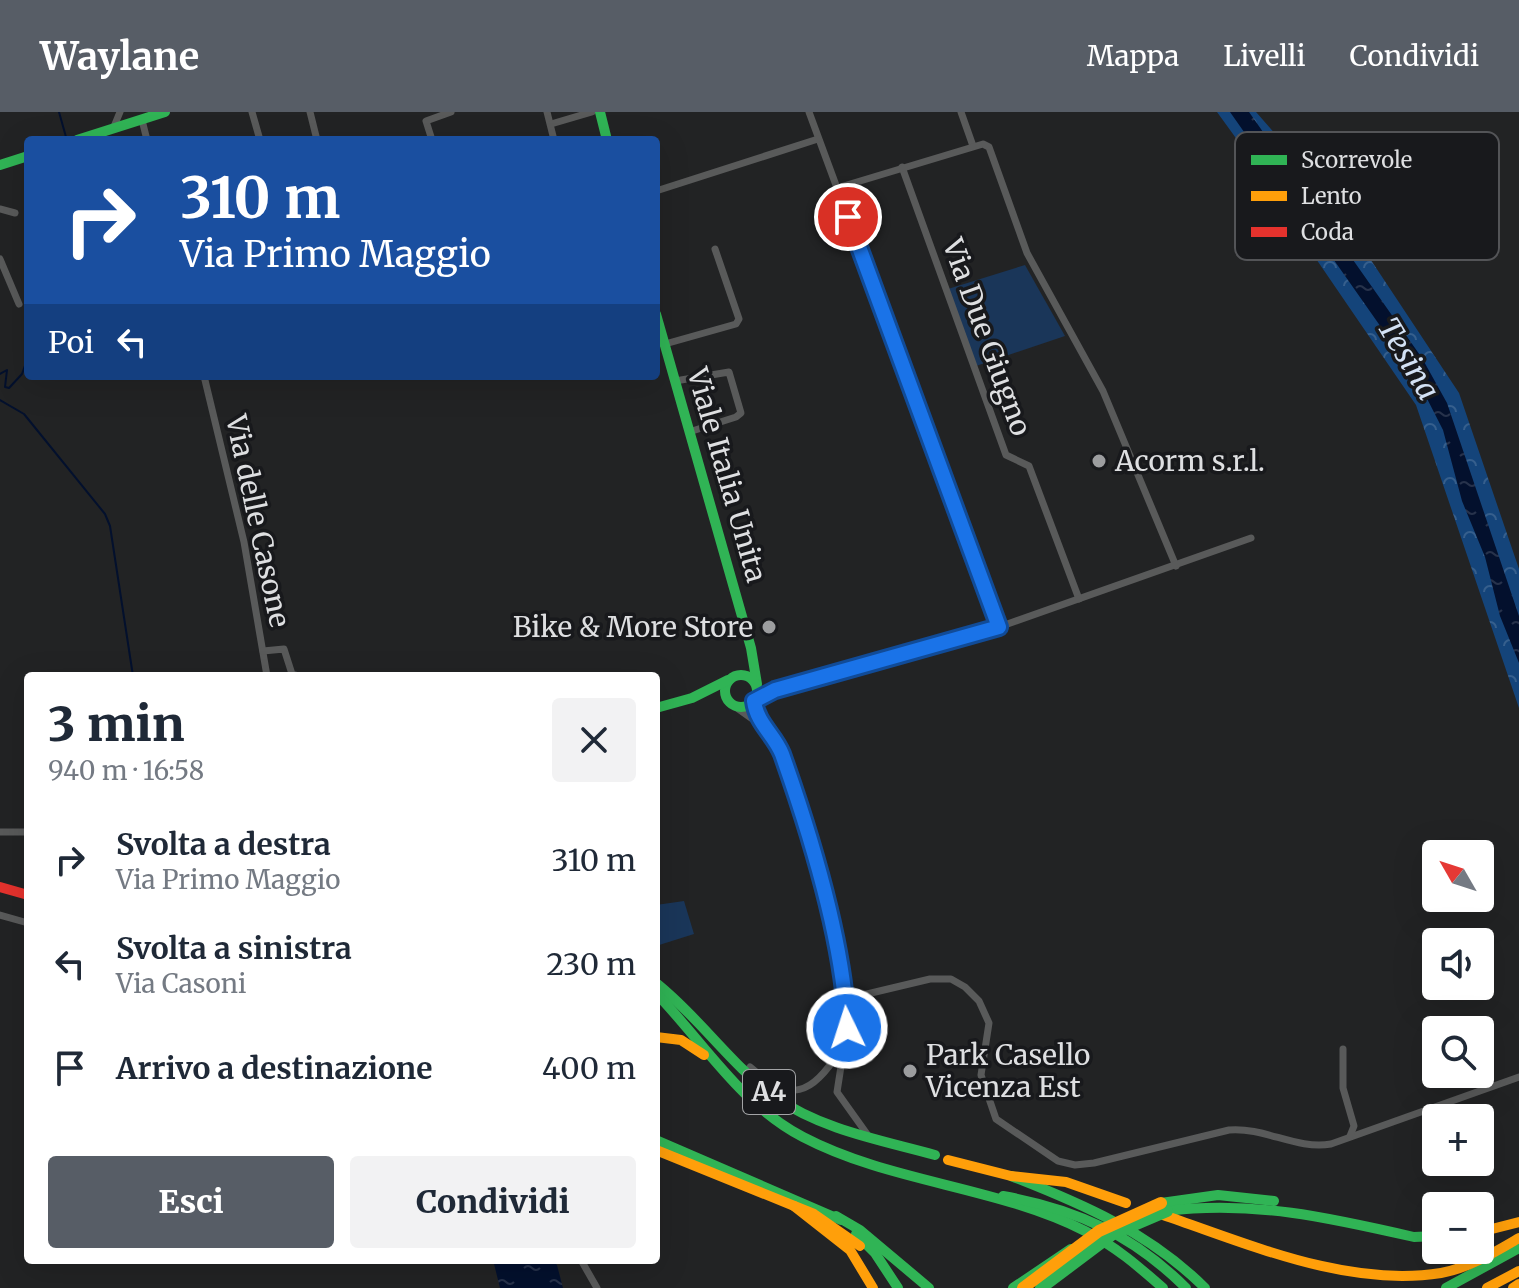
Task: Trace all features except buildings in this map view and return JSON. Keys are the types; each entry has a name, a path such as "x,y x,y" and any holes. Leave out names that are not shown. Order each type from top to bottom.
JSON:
{"main road":[{"path":"90,136 165,112"},
{"path":"600,112 606,136"},
{"path":"0,165 24,157"},
{"name":"Viale Italia Unita","path":"660,327 751,648 756,693"},
{"path":"732,704 725,687 751,648"},
{"path":"660,707 692,698 734,677 746,675 756,693 744,707 692,698"},
{"path":"0,887 24,894"},
{"name":"A4","path":"660,987 760,1083 788,1105 811,1118 935,1155"},
{"name":"A4","path":"660,998 722,1070"},
{"path":"660,1037 681,1040 722,1070 757,1106 805,1138 909,1176 1101,1237 1140,1265 1163,1288"},
{"path":"660,1142 836,1216 860,1230 926,1285"},
{"path":"660,1152 794,1206 845,1233 870,1256 893,1286"},
{"path":"948,1160 1011,1176 1106,1213 1176,1260 1205,1288"},
{"path":"1011,1176 1066,1182 1126,1203"},
{"path":"964,1191 1052,1203 1101,1222 1137,1244 1186,1288"},
{"path":"1041,1288 1113,1234 1203,1193 1235,1193 1365,1226 1422,1237"},
{"path":"794,1206 845,1242 868,1274 873,1288"},
{"path":"1023,1288 1111,1224 1164,1209 1336,1270 1376,1278 1443,1273 1475,1262 1519,1238"},
{"path":"836,1216 875,1253 893,1286"},
{"path":"1494,1228 1519,1222"},
{"path":"1013,1288 1056,1256 1077,1247"},
{"path":"1446,1288 1519,1248"},
{"path":"1487,1288 1519,1271"},
{"path":"1513,1288 1519,1284"}],"street":[{"path":"113,129 120,112 138,121 145,136"},
{"path":"252,112 259,136"},
{"path":"310,112 316,136"},
{"path":"431,136 426,121 451,112"},
{"path":"547,112 553,136"},
{"path":"551,124 592,112"},
{"path":"809,112 999,627"},
{"path":"961,112 973,146"},
{"path":"660,190 818,139"},
{"path":"837,188 973,146 983,144 989,147 1027,253 1103,391 1176,566"},
{"name":"Via Due Giugno","path":"902,167 1006,455 1029,466 1079,599"},
{"path":"0,209 15,213"},
{"path":"665,344 736,324 739,319 715,249"},
{"path":"0,259 19,304"},
{"path":"675,381 729,372 742,407 736,417 689,432"},
{"name":"Via delle Casone","path":"205,380 244,542 266,672"},
{"path":"762,726 756,693 999,627 1251,538"},
{"path":"263,651 284,649 291,672"},
{"path":"732,704 762,726 780,751 788,776 825,901 846,999 837,1092 868,1136"},
{"path":"0,832 24,832"},
{"path":"0,915 24,922"},
{"path":"846,999 930,979 951,979 965,987 979,1001 989,1023 981,1075 996,1119 1049,1156 1066,1164 1094,1163 1229,1130 1250,1130 1308,1145 1331,1144 1519,1077"},
{"path":"712,1036 773,1087 790,1091 809,1088 828,1069 843,1046"},
{"path":"1343,1049 1343,1088 1354,1126 1350,1136"},
{"path":"583,1264 597,1288"}],"shaded area":[{"path":"1025,265 1065,336 976,366 948,289"},
{"path":"684,901 694,934 660,945 660,904"}],"green space":[{"path":"1217,112 1256,112 1274,132 1235,132 1235,137"},
{"path":"1317,260 1371,260 1459,393 1519,569 1519,708 1416,405"}],"water":[{"name":"Tesina","path":"1230,112 1249,112 1263,132 1244,132"},
{"name":"Tesina","path":"1334,260 1353,260 1422,358 1447,403 1519,616 1519,663 1500,616 1485,557 1462,501 1443,430 1416,377"},
{"path":"494,1264 556,1264 563,1288 500,1288"}],"waterway":[{"path":"59,112 66,136"},
{"path":"0,374 7,370 5,387 9,388 24,368"},
{"path":"0,400 24,414 105,514 110,526 132,672"}],"traffic: fast":[{"path":"90,136 165,112"},
{"path":"600,112 606,136"},
{"path":"0,165 24,157"},
{"path":"660,328 751,648 757,684"},
{"path":"741,675 753,679 757,691 753,703 741,707 729,703 725,691 729,679 741,675"},
{"path":"660,707 692,698 728,680"},
{"path":"660,986 775,1097 832,1126 935,1155"},
{"path":"660,997 760,1108 803,1137 872,1165 1051,1216 1106,1243 1163,1288"},
{"path":"660,1142 841,1220"},
{"path":"1011,1176 1114,1222 1162,1251 1205,1288"},
{"path":"1161,1203 1218,1195 1274,1201"},
{"path":"1003,1196 1055,1208 1102,1227 1145,1253 1186,1288"},
{"path":"1167,1211 1261,1209 1422,1237"},
{"path":"1041,1288 1113,1234 1167,1211"},
{"path":"836,1216 860,1230 929,1288"},
{"path":"856,1234 875,1253 898,1288"},
{"path":"1446,1288 1519,1248"},
{"path":"1013,1288 1071,1249"}],"traffic: slow":[{"path":"660,1037 681,1040 704,1055"},
{"path":"660,1152 814,1214 860,1246"},
{"path":"948,1160 1011,1176 1066,1182 1126,1203"},
{"path":"1023,1288 1099,1231 1161,1203"},
{"path":"794,1206 850,1250 873,1288"},
{"path":"1163,1215 1299,1260 1370,1274 1406,1276 1451,1271 1482,1259 1519,1238"},
{"path":"1494,1228 1519,1222"},
{"path":"1487,1288 1519,1271"},
{"path":"1513,1288 1519,1284"}],"traffic: jam":[{"path":"0,887 24,894"}],"place":[{"name":"Acorm s.r.l.","path":"1099,461"},
{"name":"Bike & More Store","path":"769,627"},
{"name":"Park Casello Vicenza Est","path":"910,1071"}],"route":[{"path":"847,1028 841,967 822,888 780,751 758,719 754,701 775,690 999,627 848,217"}]}
